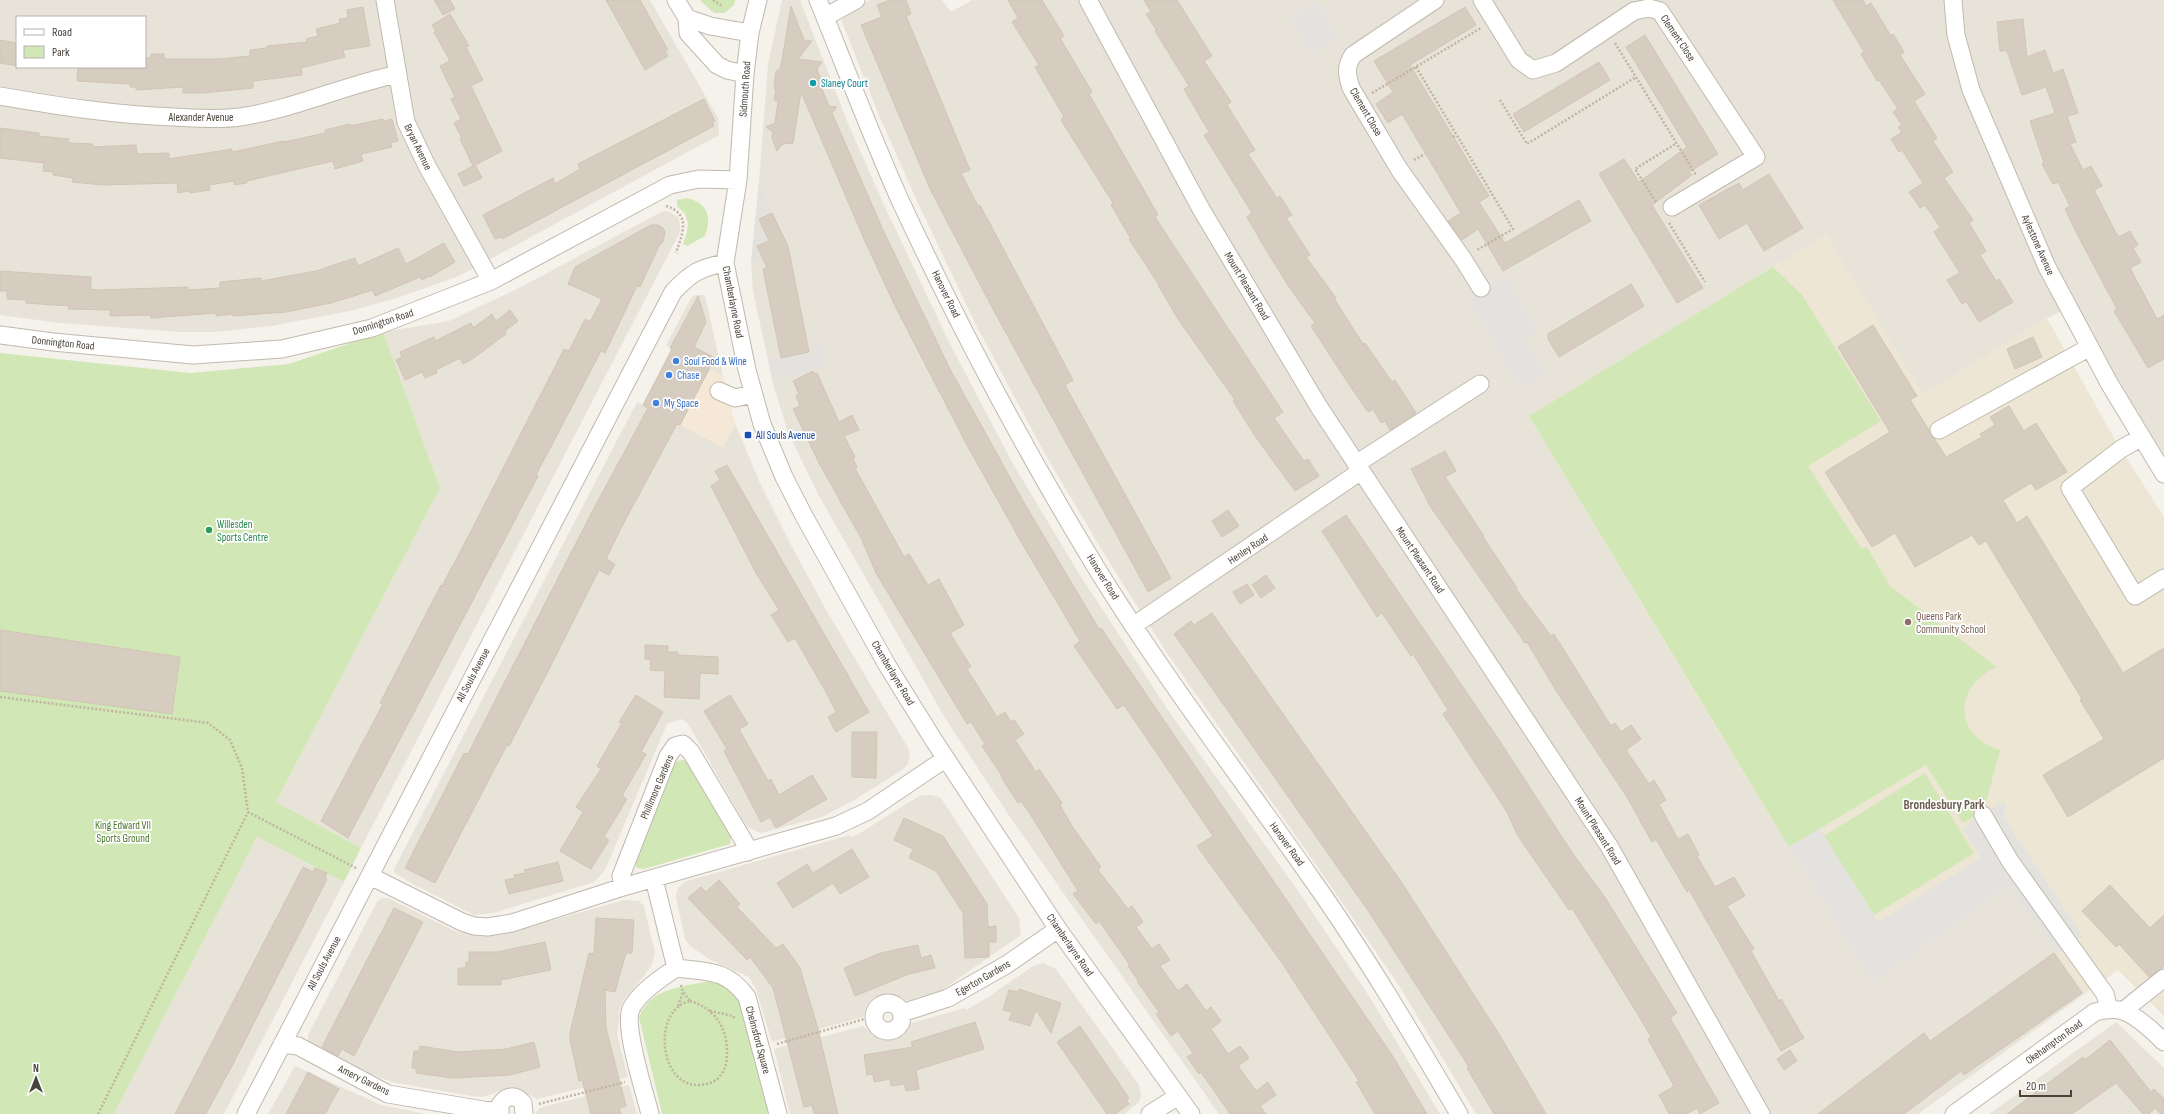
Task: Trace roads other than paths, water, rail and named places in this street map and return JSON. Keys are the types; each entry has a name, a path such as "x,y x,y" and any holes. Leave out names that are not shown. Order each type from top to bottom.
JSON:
{"street":[{"name":"Bryan Avenue","path":"385,0 406,122 427,166 491,281"},
{"path":"676,0 687,18 688,33 699,46 717,64 727,70 745,74"},
{"name":"Sidmouth Road","path":"738,180 745,74 750,33 758,0"},
{"name":"Hanover Road","path":"818,0 850,84 900,198 968,341 1033,460 1133,626 1313,880 1388,995 1459,1114"},
{"path":"825,17 856,0"},
{"name":"Mount Pleasant Road","path":"1088,0 1201,210 1319,407 1608,846 1761,1114"},
{"name":"Clement Close","path":"1435,0 1353,55 1347,63 1346,74 1351,88 1399,169 1463,259 1481,288"},
{"name":"Clement Close","path":"1482,0 1519,60 1533,70 1556,63 1634,11 1649,8 1660,11 1756,158 1664,203"},
{"name":"Aylestone Avenue","path":"1953,0 1956,35 1971,90 2047,267 2109,383 2164,474"},
{"path":"687,18 710,26 750,33"},
{"path":"699,46 710,26"},
{"name":"Alexander Avenue","path":"0,96 88,111 141,116 194,118 240,117 295,104 370,80 398,74"},
{"name":"Donnington Road","path":"0,335 53,342 192,355 282,349 372,328 491,281 670,185 698,179 738,180"},
{"name":"Chamberlayne Road","path":"738,180 725,263 753,394 768,438 804,516 887,665 945,759 1058,929 1191,1114"},
{"name":"All Souls Avenue","path":"246,1114 673,292 689,275 704,267 725,263"},
{"path":"1938,430 2090,347"},
{"name":"Henley Road","path":"1133,626 1359,468 1387,446 1480,384"},
{"path":"719,391 735,398 753,394"},
{"path":"2142,437 2121,449 2070,488 2135,596 2164,578"},
{"name":"Phillimore Gardens","path":"624,887 621,876 668,756 675,746 683,744 691,752 745,843 748,852"},
{"path":"370,876 462,922 474,926 487,927 530,917 654,878 836,826 853,819 945,759"},
{"path":"1983,815 2010,861 2105,994 2109,1011 2153,1031 2164,1042"},
{"path":"650,1114 630,1031 631,1009 658,980 676,968 654,878"},
{"name":"Egerton Gardens","path":"875,1016 878,1025 885,1030 895,1029 901,1022 902,1013 948,998 1006,965 1058,929"},
{"name":"Chelmsford Square","path":"676,968 724,976 736,983 747,998 778,1114"},
{"name":"Okehampton Road","path":"1954,1114 2109,1011 2164,978"},
{"name":"Amery Gardens","path":"282,1044 298,1046 388,1094 499,1112 502,1101 511,1097 520,1099 524,1111"},
{"path":"1150,1114 1178,1096"}],"place":[{"name":"Slaney Court","path":"813,83"},
{"name":"Soul Food & Wine","path":"676,361"},
{"name":"Chase","path":"669,375"},
{"name":"My Space","path":"656,403"},
{"name":"All Souls Avenue","path":"748,435"},
{"name":"Willesden Sports Centre","path":"209,530"},
{"name":"Queens Park Community School","path":"1908,622"}],"district":[{"name":"Brondesbury Park","path":"1944,805"}],"park label":[{"name":"King Edward VII Sports Ground","path":"123,831"}]}
